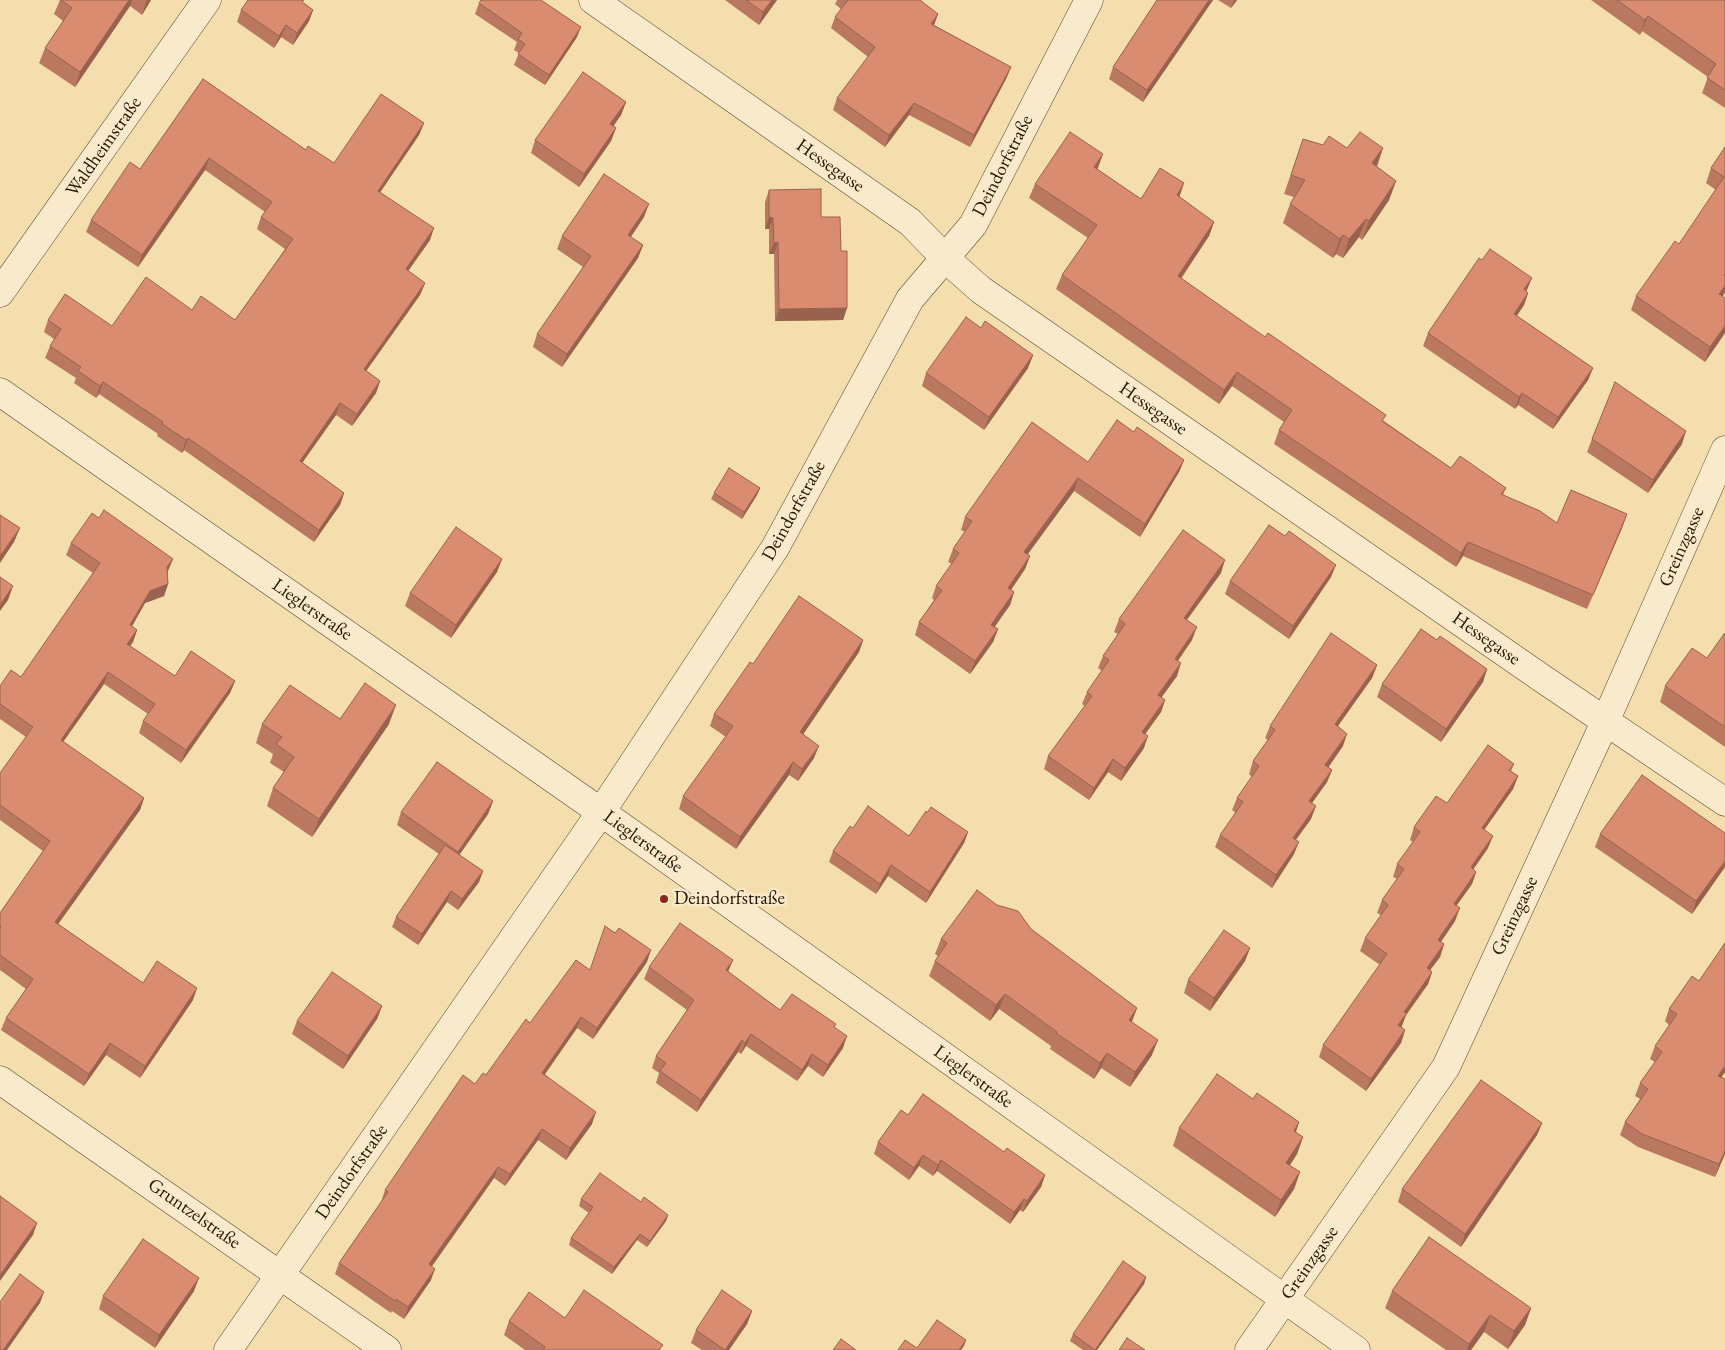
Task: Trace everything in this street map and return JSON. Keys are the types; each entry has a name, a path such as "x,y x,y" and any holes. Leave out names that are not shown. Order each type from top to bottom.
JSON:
{"street":[{"name":"Waldheimstraße","path":"0,293 207,0"},
{"name":"Hessegasse","path":"593,0 910,222 946,260 988,295 1605,722 1725,802"},
{"name":"Deindorfstraße","path":"228,1350 601,812 776,548 910,299 946,260 973,225 1089,0"},
{"name":"Lieglerstraße","path":"0,392 601,812 1356,1350"},
{"name":"Greinzgasse","path":"1249,1350 1446,1067 1605,722 1725,450"},
{"name":"Gruntzelstraße","path":"0,1080 282,1274 388,1350"}],"building":[{"path":"61,0 129,0 80,72 45,48 72,8"},
{"path":"248,0 304,0 302,2 313,10 297,33 286,25 279,36 241,10"},
{"path":"481,0 541,0 581,27 549,75 518,54 525,44 518,39 522,33 479,3"},
{"path":"746,0 772,0 763,12"},
{"path":"848,0 920,0 938,14 931,24 1011,67 974,135 914,103 889,135 837,98 875,47 835,17"},
{"path":"1157,0 1209,0 1147,90 1113,67"},
{"path":"1617,0 1725,0 1725,90 1707,78 1716,64 1648,16 1645,20"},
{"path":"583,72 626,102 610,124 616,128 584,174 535,140"},
{"path":"203,79 306,150 308,146 334,163 381,94 424,123 378,191 434,228 406,269 425,283 364,369 380,381 357,414 340,403 300,461 344,493 319,530 188,438 186,440 162,424 163,422 103,382 100,386 78,371 81,367 50,346 61,329 48,320 65,294 112,326 146,277 192,310 201,296 235,320 293,239 261,217 272,202 209,158 142,255 91,220 130,162 140,169"},
{"path":"1070,132 1103,154 1094,167 1141,199 1160,168 1184,183 1177,195 1214,222 1178,276 1265,337 1268,333 1386,415 1382,421 1451,468 1460,456 1506,488 1501,494 1540,511 1557,523 1571,490 1627,514 1593,595 1468,542 1461,553 1279,430 1292,410 1237,372 1224,390 1062,275 1097,225 1035,184"},
{"path":"1360,132 1383,148 1372,163 1396,181 1369,221 1366,219 1349,239 1343,235 1340,239 1290,204 1305,180 1291,175 1303,139 1323,145 1329,136 1347,148"},
{"path":"1725,147 1725,286 1719,294 1725,298 1725,326 1710,347 1636,296 1675,241 1679,244 1724,177 1711,168"},
{"path":"604,174 649,204 628,235 643,245 567,354 537,334 591,256 562,236"},
{"path":"821,189 821,217 840,217 841,251 847,251 847,308 779,309 778,242 774,243 773,218 769,217 769,190"},
{"path":"1490,249 1532,278 1524,289 1528,293 1514,314 1593,368 1558,417 1522,393 1519,397 1428,333 1479,258 1482,260"},
{"path":"966,317 981,328 985,321 1033,355 989,417 926,373"},
{"path":"1615,382 1686,431 1653,480 1592,439"},
{"path":"1117,420 1134,432 1137,427 1184,460 1145,524 1078,478 1024,552 1030,556 1008,588 1014,592 991,625 998,629 975,661 919,622 942,590 936,586 959,553 953,549 972,521 965,517 1032,422 1088,462"},
{"path":"729,468 760,488 744,512 714,493"},
{"path":"104,510 173,559 167,567 168,584 150,591 130,625 137,630 127,644 175,676 191,651 235,681 186,750 143,721 155,704 108,672 61,740 144,798 55,922 143,983 157,961 197,988 145,1066 110,1043 89,1074 6,1018 33,979 0,955 0,913 50,841 0,805 0,773 33,727 0,704 0,686 11,670 21,677 100,563 71,543 92,513 99,518"},
{"path":"0,515 20,528 0,556"},
{"path":"1269,525 1285,536 1289,531 1336,565 1293,626 1230,581"},
{"path":"456,527 502,559 456,625 410,593"},
{"path":"1183,530 1225,560 1184,618 1197,627 1175,659 1181,663 1158,695 1165,700 1142,732 1148,736 1125,768 1113,759 1094,788 1048,756 1092,696 1087,692 1109,660 1103,656 1125,624 1119,619"},
{"path":"0,577 13,586 0,605"},
{"path":"799,596 863,640 800,732 819,746 802,769 793,762 740,837 683,796 733,726 714,714 750,662 753,664"},
{"path":"1421,629 1437,640 1440,636 1487,669 1446,729 1382,684"},
{"path":"1331,633 1377,665 1335,724 1347,734 1325,765 1332,770 1309,801 1316,806 1293,838 1299,842 1276,875 1220,835 1243,802 1237,798 1259,766 1253,761 1275,730 1270,726"},
{"path":"1724,634 1725,727 1665,686 1692,648 1707,658"},
{"path":"365,683 396,705 319,819 273,788 294,757 276,744 282,737 262,724 290,685 340,719"},
{"path":"1488,745 1514,764 1509,770 1518,776 1482,828 1493,836 1471,867 1476,872 1454,904 1460,908 1438,940 1444,944 1427,968 1432,972 1404,1012 1407,1013 1398,1025 1405,1030 1371,1079 1323,1045 1387,954 1365,938 1388,905 1382,900 1404,869 1397,864 1420,832 1414,827 1436,796 1447,803"},
{"path":"437,762 493,801 458,852 401,812"},
{"path":"1642,775 1725,833 1725,861 1696,901 1600,834"},
{"path":"868,806 909,836 926,811 927,813 931,807 968,832 930,892 891,865 880,884 833,851 850,826 853,828"},
{"path":"445,845 483,871 462,899 451,891 422,934 396,917"},
{"path":"977,890 997,905 1018,911 1031,929 1137,1008 1129,1020 1158,1040 1135,1072 1107,1053 1100,1063 1056,1033 1005,994 996,1005 935,961 947,943 941,939"},
{"path":"680,923 733,960 726,970 780,1010 792,994 836,1024 834,1027 847,1036 828,1065 812,1054 802,1070 751,1034 745,1043 742,1040 701,1100 660,1071 666,1063 656,1056 694,1000 649,967"},
{"path":"605,926 615,933 619,928 651,950 597,1028 581,1017 542,1073 596,1112 570,1148 542,1129 510,1174 498,1167 429,1264 435,1269 408,1307 396,1299 395,1301 339,1263 388,1192 385,1190 463,1075 475,1084 483,1073 486,1075 526,1019 530,1023 576,960 590,970"},
{"path":"1224,930 1250,948 1214,998 1188,980"},
{"path":"1725,943 1725,1066 1718,1076 1725,1079 1725,1151 1719,1164 1642,1134 1625,1122 1648,1089 1640,1083 1662,1052 1655,1046 1677,1014 1669,1009 1692,976 1699,981"},
{"path":"332,972 382,1006 348,1056 297,1021"},
{"path":"1217,1074 1253,1099 1257,1093 1299,1122 1294,1131 1303,1137 1286,1163 1300,1172 1281,1200 1179,1128"},
{"path":"1481,1080 1542,1123 1465,1234 1402,1189"},
{"path":"923,1094 1004,1152 1007,1148 1045,1175 1027,1201 1024,1199 1014,1212 941,1160 938,1165 923,1155 914,1168 878,1142 901,1110 908,1115"},
{"path":"600,1173 641,1202 644,1197 668,1215 650,1241 640,1234 614,1267 571,1238 593,1207 581,1199"},
{"path":"0,1196 37,1223 0,1275"},
{"path":"1429,1237 1531,1308 1514,1331 1490,1315 1469,1344 1392,1291"},
{"path":"143,1239 199,1278 159,1335 103,1296"},
{"path":"1123,1261 1146,1277 1095,1350 1073,1334"},
{"path":"20,1274 44,1292 3,1350 0,1350 0,1302"},
{"path":"584,1290 663,1345 659,1350 543,1350 545,1347 509,1321 529,1292 565,1318"},
{"path":"722,1290 752,1311 725,1350 696,1330"},
{"path":"937,1320 966,1340 959,1350 898,1350 905,1340 917,1348"},
{"path":"1127,1338 1145,1350 1119,1350"},
{"path":"841,1339 856,1350 833,1350"}],"place":[{"name":"Deindorfstraße","path":"664,899"}]}
